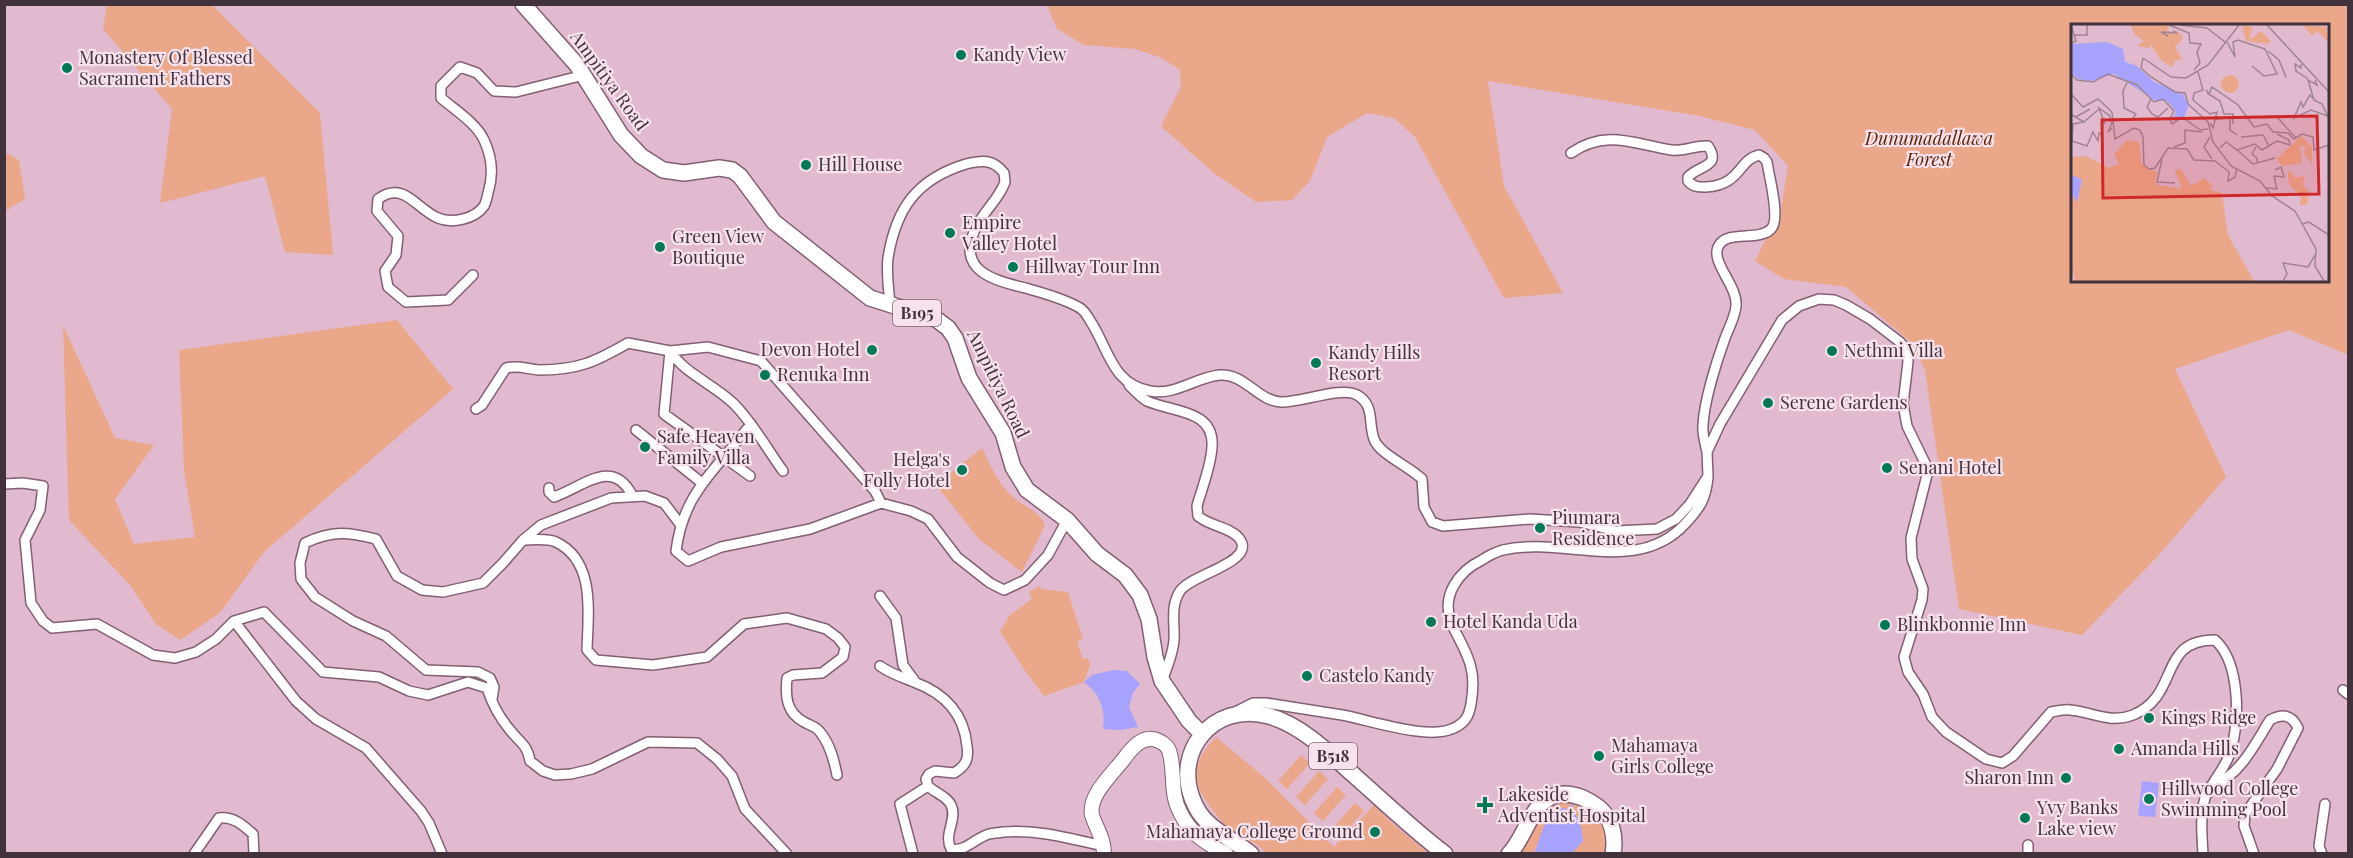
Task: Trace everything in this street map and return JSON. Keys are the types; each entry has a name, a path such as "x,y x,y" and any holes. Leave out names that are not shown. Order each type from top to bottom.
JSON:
{"main road":[{"name":"Ampitiya Road","path":"523,4 584,75 621,135 641,156 663,170 684,173 719,168 732,170 740,176 774,222 870,298 936,319 948,328 955,338 969,378 1003,433 1013,467 1027,490 1067,520 1097,554 1125,575 1140,595 1149,619 1155,657 1162,681 1189,721 1202,733"},
{"name":"B518","path":"1202,733 1216,721 1228,717 1249,713 1269,716 1297,730 1324,748 1445,854"},
{"path":"1202,733 1195,743 1188,767 1190,791 1196,808 1213,828 1251,854"},
{"path":"1104,850 1092,814 1092,803 1130,750 1141,741 1156,739 1165,744 1170,753 1174,798 1188,826 1201,839 1226,854"},
{"path":"1509,854 1536,810 1550,798 1568,794 1587,800 1600,809 1612,829 1613,854"}],"street":[{"path":"473,275 448,300 406,302 387,287 385,271 396,255 398,236 378,211 378,199 387,193 396,192 408,197 438,218 456,221 472,216 484,206 492,181 490,154 480,132 441,98 441,86 460,67 477,73 494,91 516,92 584,75"},
{"path":"1228,717 1254,703 1266,703 1424,732 1452,729 1464,722 1469,714 1473,693 1471,667 1450,619 1448,603 1452,586 1461,574 1479,561 1502,550 1532,548 1628,552 1648,549 1664,542 1696,513 1706,495 1708,476 1707,452 1703,437 1704,414 1737,302 1734,290 1716,253 1718,245 1725,239 1767,232 1774,226 1776,215 1767,162 1759,155 1752,156 1730,181 1720,185 1699,187 1692,185 1688,177 1713,159 1713,153 1708,146 1671,150 1626,140 1603,140 1590,142 1571,153"},
{"path":"890,305 888,258 908,201 920,187 947,170 981,161 990,161 1004,173 1005,182 974,232 970,243 974,264 989,278 1059,299 1083,309 1114,368 1125,382 1144,399 1191,413 1204,421 1211,432 1212,447 1197,506 1198,516 1238,536 1242,544 1240,553 1234,561 1193,579 1181,589 1173,605 1174,640 1162,681"},
{"path":"1707,452 1720,424 1782,320 1799,306 1819,299 1834,300 1870,319 1900,342 1907,351 1908,362 1903,404 1907,426 1925,464 1927,475 1911,538 1912,559 1923,588 1922,600 1904,657 1908,672 1923,694 1932,717 1946,732 1986,759 2002,763 2013,756 2051,712 2068,709 2103,719 2118,719 2135,714 2156,698 2168,678 2174,658 2186,646 2201,640 2215,640 2223,647 2236,691 2235,724 2229,756 2205,799 2202,854"},
{"path":"476,409 482,405 506,368 517,366 537,370 574,367 596,362 628,343 670,351 708,347 761,361 875,491 881,503"},
{"path":"670,351 679,364 733,403 751,424 783,471"},
{"path":"670,351 664,414 750,476"},
{"path":"1125,382 1150,391 1171,391 1222,375 1241,380 1261,396 1278,402 1294,402 1341,392 1356,394 1369,406 1374,440 1384,453 1410,468 1422,479 1424,507 1432,522 1443,526 1530,519 1579,522 1616,531 1657,529 1676,519 1683,512 1708,476"},
{"path":"751,424 702,483 680,524 676,551 688,561 721,547 810,529 881,503 911,511 928,519 957,557 990,583 1004,590 1025,580 1048,555 1067,520"},
{"path":"636,430 702,483"},
{"path":"549,488 549,492 555,497 596,477 614,476 627,486 632,495"},
{"path":"4,484 23,483 43,486 40,510 25,540 31,603 43,621 52,628 97,624 153,655 175,658 196,652 216,639 234,621 264,612 323,672 379,677 409,691 429,695 468,682 487,688 492,705 510,730 527,748 530,761 543,771 555,775 592,769 648,742 697,743 732,777 745,809 788,854"},
{"path":"492,705 494,687 490,678 478,672 426,670 386,636 353,621 315,597 301,579 300,562 305,543 323,534 355,534 376,539 397,576 422,590 443,592 483,583 523,540 541,525 611,498 645,496 664,503 680,524"},
{"path":"523,540 555,541 571,553 585,576 588,602 587,650 596,660 653,665 707,657 744,624 787,618 826,629 838,638 844,648 843,657 822,672 793,675 788,678 789,711 819,730 832,754 837,775"},
{"path":"880,596 896,618 903,665 916,682"},
{"path":"234,621 296,701 316,719 366,748 421,811 429,823 442,854"},
{"path":"880,666 943,697 952,706 967,742 968,756 961,769 954,773 935,771 926,779 928,786 952,806 947,841 951,849 958,850 988,834 1022,832 1061,836 1104,850"},
{"path":"2210,788 2232,775 2240,767 2270,720 2286,715 2294,720 2298,728 2294,739 2277,769 2245,813 2244,826 2254,854"},
{"path":"913,854 900,804 928,786"},
{"path":"2322,854 2319,846 2325,804"},
{"path":"194,854 219,818 226,817 242,824 253,834 254,854"}],"green space":[{"path":"107,5 212,5 320,113 333,255 285,252 265,176 160,203 172,109 103,29"},
{"name":"Dunumadallawa Forest","path":"1047,5 2348,5 2348,355 2289,330 2175,369 2226,477 2157,557 2082,635 1959,609 1925,370 1913,344 1846,287 1784,279 1755,261 1781,209 1788,166 1755,130 1699,116 1488,81 1504,186 1563,293 1504,298 1415,137 1394,118 1367,113 1327,137 1310,181 1292,200 1256,202 1215,174 1161,126 1181,87 1180,70 1162,58 1135,49 1084,45 1057,29"},
{"path":"4,152 19,160 25,199 5,211"},
{"path":"397,320 453,389 264,552 220,613 180,640 156,624 130,585 69,520 63,325 115,438 154,445 115,499 134,544 195,537 184,471 179,350"},
{"path":"982,448 1003,487 1018,501 1039,515 1045,525 1022,572 979,539 936,485"},
{"path":"1040,586 1041,589 1068,592 1083,639 1077,641 1083,659 1088,658 1090,665 1084,682 1044,696 1000,631 1010,615 1032,599 1029,592"},
{"path":"1216,737 1265,778 1334,847 1374,805 1428,853 1267,853 1258,845 1226,827 1208,804 1198,785 1197,767 1207,747"},
{"path":"1301,755 1310,763 1287,789 1278,781"},
{"path":"1319,771 1328,779 1305,805 1296,797"},
{"path":"1337,787 1346,795 1323,821 1314,813"},
{"path":"1557,799 1587,807 1599,817 1607,830 1610,853 1572,853 1583,841 1572,811 1564,808 1551,814 1534,853 1518,854 1540,813"},
{"path":"1355,803 1364,811 1341,837 1332,829"}],"shaded area":[{"path":"1114,670 1127,671 1140,684 1133,693 1129,707 1138,727 1120,730 1103,729 1104,715 1101,703 1084,682 1092,675"},
{"name":"Hillwood College Swimming Pool","path":"2142,781 2159,783 2155,817 2138,816"},
{"path":"1562,808 1576,815 1583,841 1572,853 1534,853 1547,820"}],"waterway":[{"path":"1570,810 1572,806"}],"place":[{"name":"Kandy View","path":"961,55"},
{"name":"Monastery Of Blessed Sacrament Fathers","path":"67,68"},
{"name":"Hill House","path":"806,165"},
{"name":"Empire Valley Hotel","path":"950,233"},
{"name":"Green View Boutique","path":"660,247"},
{"name":"Hillway Tour Inn","path":"1013,267"},
{"name":"Devon Hotel","path":"872,350"},
{"name":"Nethmi Villa","path":"1832,351"},
{"name":"Kandy Hills Resort","path":"1316,363"},
{"name":"Renuka Inn","path":"765,375"},
{"name":"Serene Gardens","path":"1768,403"},
{"name":"Safe Heaven Family Villa","path":"645,447"},
{"name":"Senani Hotel","path":"1887,468"},
{"name":"Helga's Folly Hotel","path":"962,470"},
{"name":"Piumara Residence","path":"1540,528"},
{"name":"Hotel Kanda Uda","path":"1431,622"},
{"name":"Blinkbonnie Inn","path":"1885,625"},
{"name":"Castelo Kandy","path":"1307,676"},
{"name":"Kings Ridge","path":"2149,718"},
{"name":"Amanda Hills","path":"2119,749"},
{"name":"Mahamaya Girls College","path":"1599,756"},
{"name":"Sharon Inn","path":"2066,778"},
{"name":"Hillwood College Swimming Pool","path":"2149,799"},
{"name":"Lakeside Adventist Hospital","path":"1485,805"},
{"name":"Yvy Banks Lake view","path":"2025,818"},
{"name":"Mahamaya College Ground","path":"1375,832"}]}
